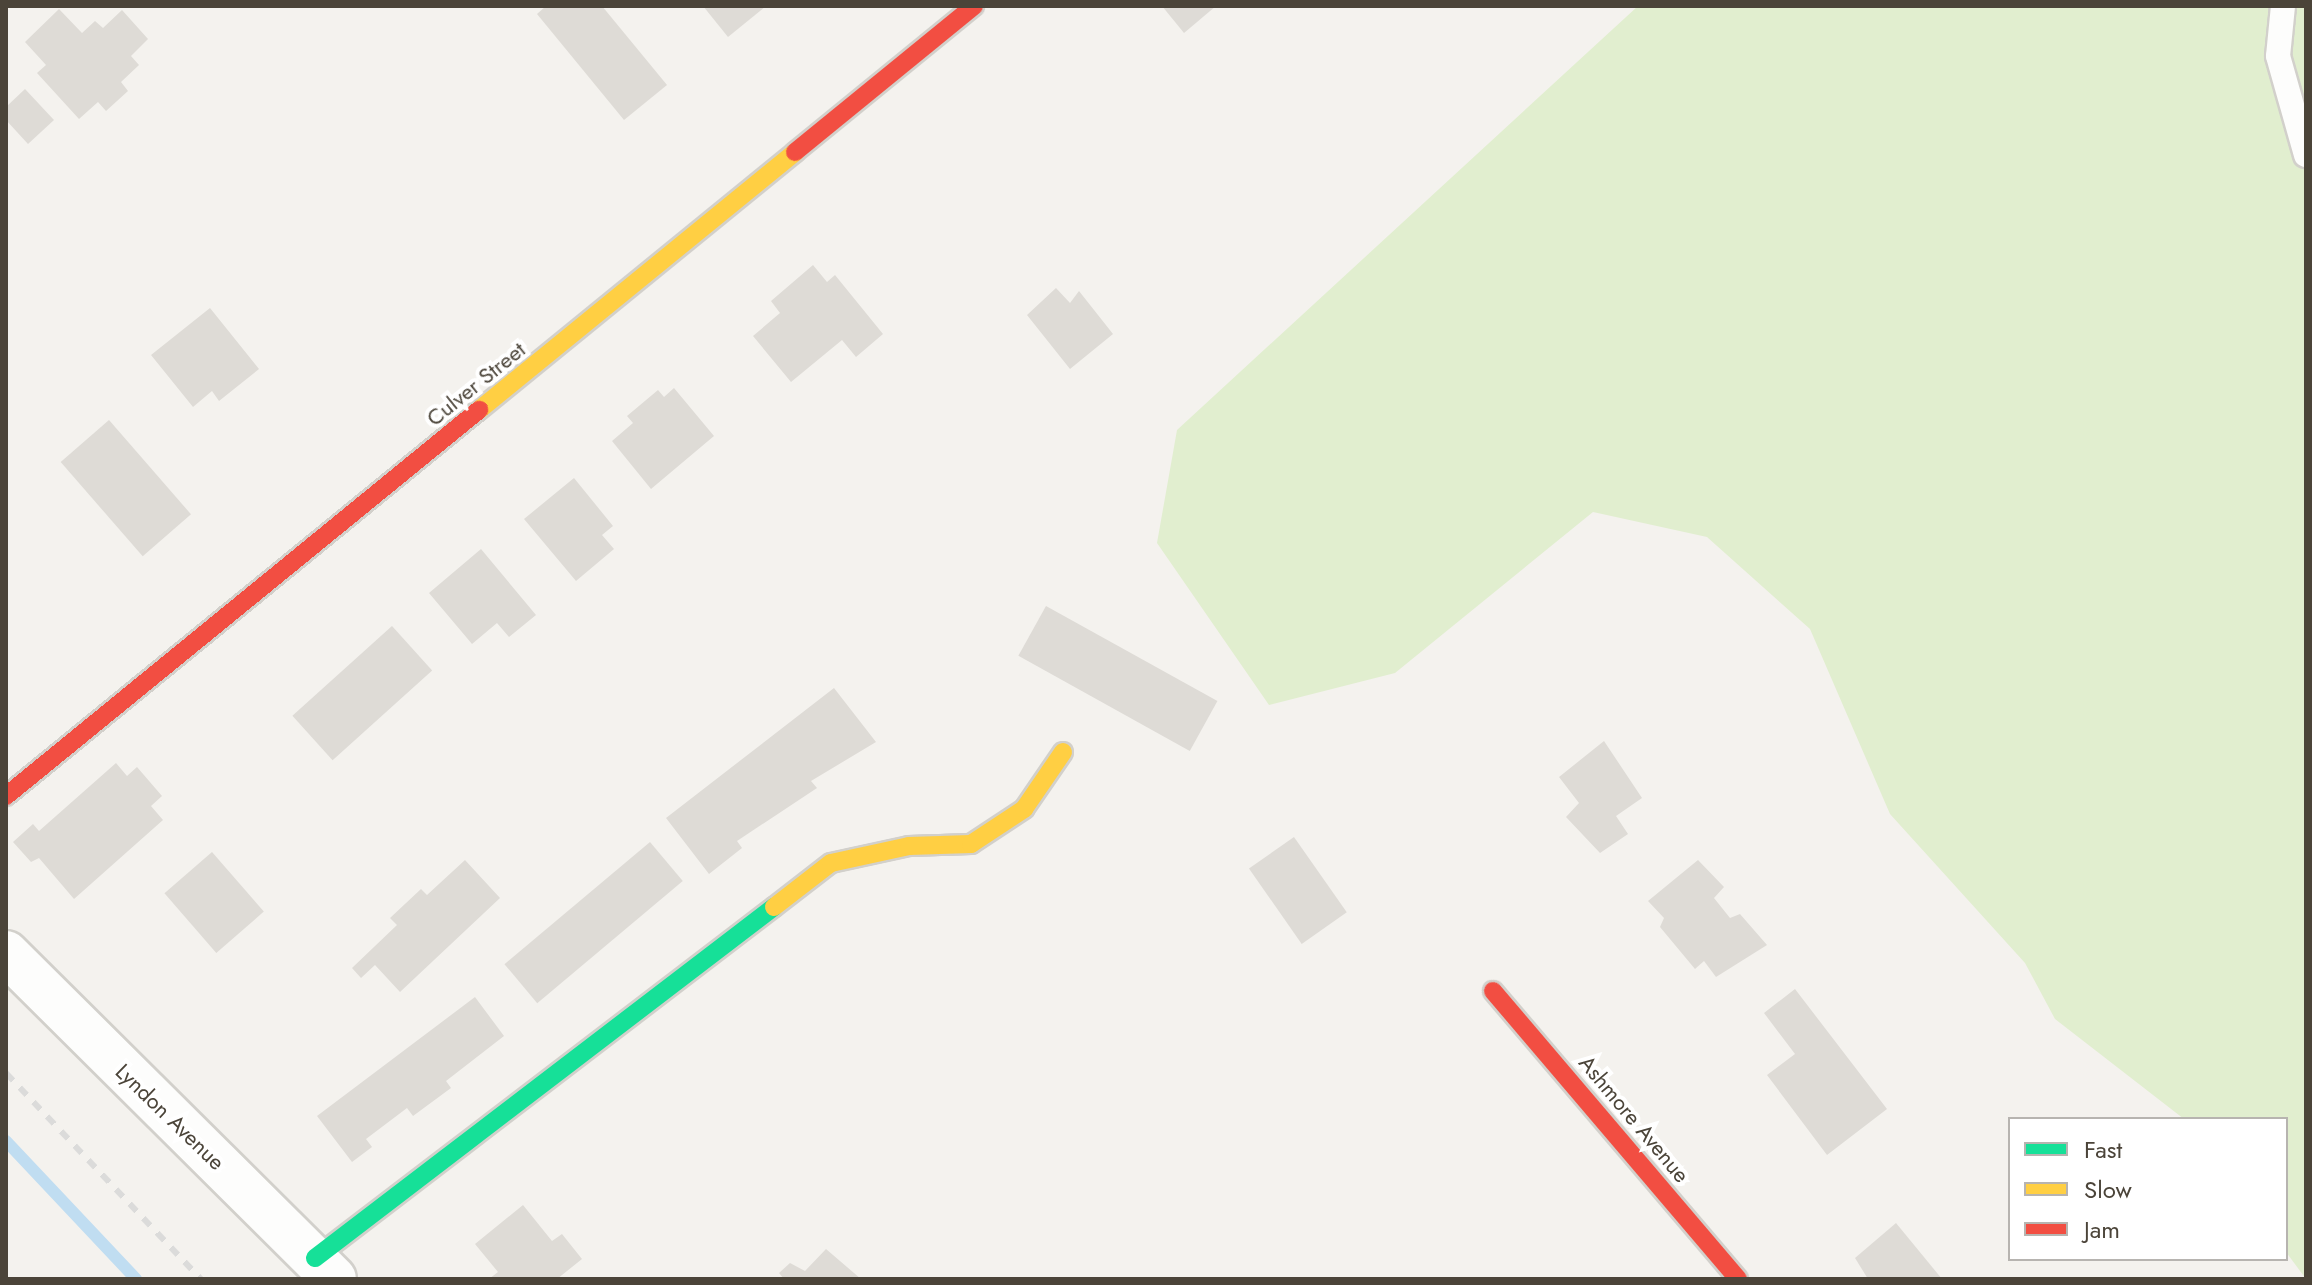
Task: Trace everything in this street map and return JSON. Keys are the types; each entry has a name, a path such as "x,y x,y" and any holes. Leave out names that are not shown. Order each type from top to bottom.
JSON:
{"street":[{"name":"Culver Street","path":"6,796 974,6"},
{"path":"324,1268 831,863 909,846 971,844 1024,809 1063,752"},
{"name":"Lyndon Avenue","path":"6,953 324,1268"},
{"name":"Ashmore Avenue","path":"1493,991 1738,1279"}],"lane":[{"path":"2283,6 2278,56 2306,155"}],"green space":[{"path":"1638,6 2306,6 2306,1279 2288,1255 2288,1117 2181,1117 2055,1019 2025,963 1890,814 1810,629 1707,537 1593,512 1395,673 1269,705 1157,543 1177,430"}],"building":[{"path":"546,6 602,6 667,85 624,120 537,14"},
{"path":"703,6 766,6 728,37"},
{"path":"1162,6 1216,6 1184,33"},
{"path":"59,9 82,33 95,21 103,28 122,10 148,39 131,56 139,65 121,82 128,91 106,111 98,102 79,119 37,73 46,65 25,42"},
{"path":"25,89 54,120 28,144 6,120 6,107"},
{"path":"813,265 827,282 835,275 883,334 856,357 842,340 791,382 753,336 780,313 771,301"},
{"path":"1056,288 1070,303 1079,291 1113,334 1070,369 1027,315"},
{"path":"210,308 259,369 219,401 212,391 193,407 151,355"},
{"path":"674,388 714,436 651,489 612,441 633,423 627,416 658,390 664,397"},
{"path":"109,420 191,514 143,556 61,462"},
{"path":"574,478 613,526 602,535 614,549 576,581 524,519"},
{"path":"481,549 536,615 509,637 497,623 472,644 429,593"},
{"path":"1046,606 1217,701 1190,751 1018,656"},
{"path":"392,626 432,671 333,760 292,716"},
{"path":"834,688 876,742 811,781 817,788 737,841 742,848 709,874 666,818"},
{"path":"1604,741 1642,798 1616,816 1628,834 1600,853 1566,817 1579,803 1559,777"},
{"path":"116,763 127,776 137,767 162,796 151,806 163,820 74,899 39,858 31,862 13,842 33,824 39,831"},
{"path":"1294,837 1347,912 1302,944 1249,869"},
{"path":"650,842 683,881 537,1003 504,964"},
{"path":"212,852 264,912 216,953 164,893"},
{"path":"465,860 500,898 400,992 375,965 361,978 352,968 397,925 390,918 421,889 427,895"},
{"path":"1698,860 1724,887 1714,898 1730,918 1740,914 1767,945 1716,977 1704,961 1695,969 1660,927 1664,918 1648,901"},
{"path":"1795,989 1887,1109 1827,1155 1767,1075 1795,1054 1764,1013"},
{"path":"475,997 504,1036 446,1081 451,1088 413,1116 407,1108 366,1139 372,1147 352,1162 317,1116"},
{"path":"523,1205 552,1241 562,1234 582,1259 557,1279 489,1279 498,1272 475,1244"},
{"path":"1896,1223 1942,1279 1868,1279 1855,1258"},
{"path":"826,1249 861,1279 784,1279 779,1273 790,1263 805,1271"}],"waterway":[{"path":"6,1141 136,1279"}],"railway":[{"path":"6,1073 201,1279"}],"traffic: fast":[{"path":"315,1258 774,907"}],"traffic: slow":[{"path":"479,410 795,152"},
{"path":"774,907 831,863 909,846 971,844 1024,809 1063,752"}],"traffic: jam":[{"path":"795,152 974,6"},
{"path":"6,796 479,410"},
{"path":"1493,991 1738,1279"}]}
